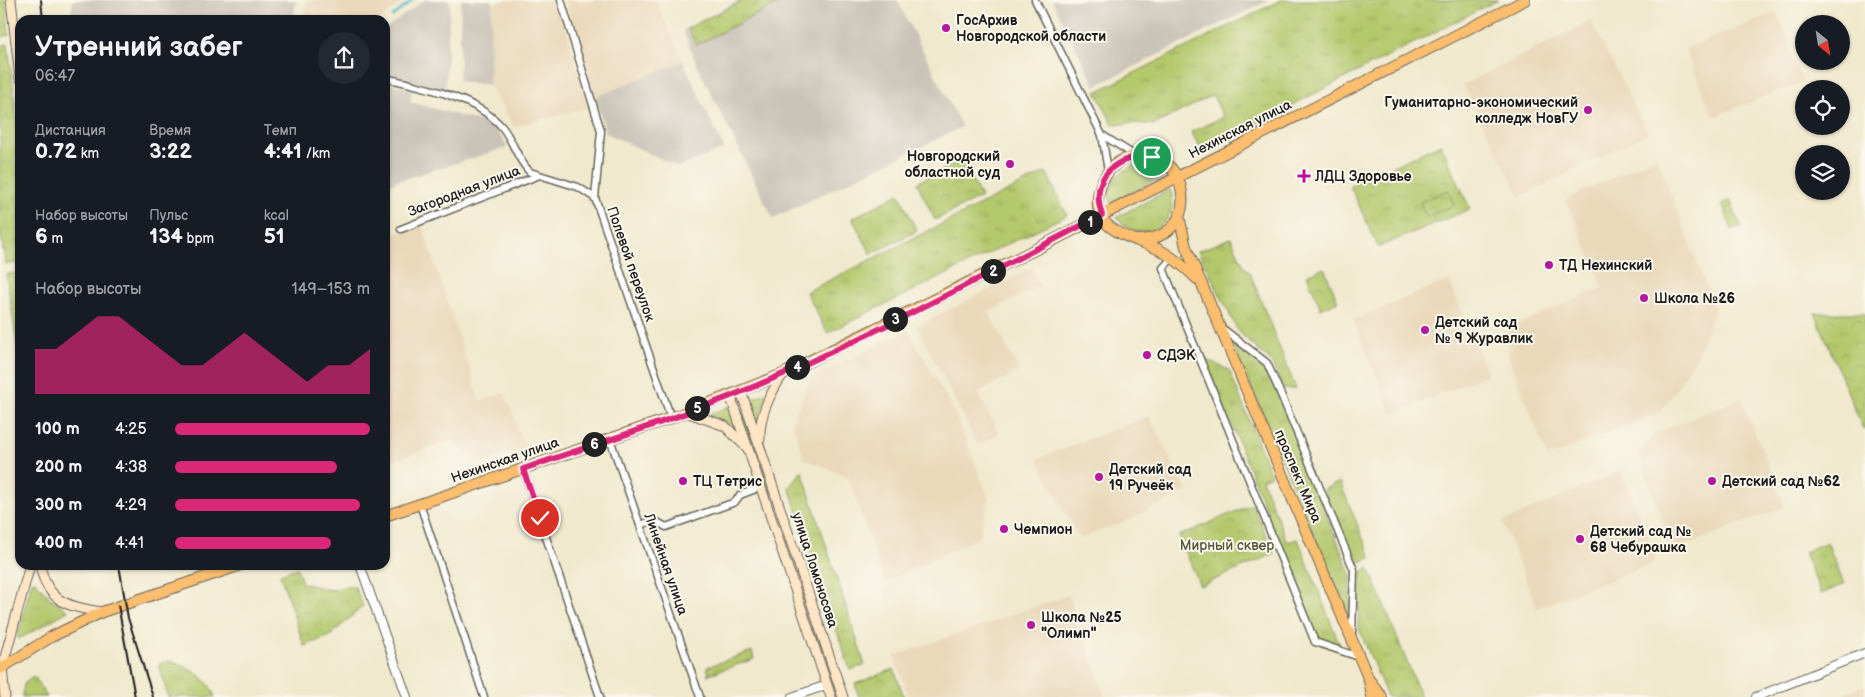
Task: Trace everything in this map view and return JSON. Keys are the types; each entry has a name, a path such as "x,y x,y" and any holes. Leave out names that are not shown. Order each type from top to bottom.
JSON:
{"main road":[{"path":"11,0 15,35"},
{"name":"Нехинская улица","path":"390,514 671,418 782,374 1178,177 1513,3 1525,0"},
{"path":"1102,215 1099,193 1108,171 1126,159 1136,156 1160,160 1178,177"},
{"name":"проспект Мира","path":"1178,177 1183,196 1179,216 1186,247 1351,638 1368,680 1372,697"},
{"name":"проспект Мира","path":"1102,215 1112,230 1172,258 1201,283"},
{"path":"1136,240 1145,240 1162,235 1179,216"},
{"name":"улица Ломоносова","path":"761,452 760,431 762,420 771,395 782,374"},
{"name":"улица Ломоносова","path":"741,391 843,697"},
{"name":"улица Ломоносова","path":"730,395 831,697"},
{"name":"улица Ломоносова","path":"686,412 714,420 731,430 742,442 752,459"},
{"path":"789,571 800,568"},
{"path":"5,697 1,669 29,570"},
{"path":"41,570 46,586 55,597 72,607 102,612"},
{"path":"1,669 51,637 102,612 226,570"},
{"name":"проспект Мира","path":"1368,680 1382,697"}],"street":[{"name":"Полевой переулок","path":"561,0 601,131 595,198 671,418"},
{"path":"1035,0 1102,135 1108,171"},
{"path":"390,80 477,106 500,125 511,139 524,167 537,176 578,187 595,198"},
{"path":"1102,135 1136,156"},
{"name":"Загородная улица","path":"401,229 537,176"},
{"path":"1172,258 1163,268 1315,642 1359,658"},
{"path":"1221,328 1267,363 1282,397 1354,570 1351,638"},
{"name":"Линейная улица","path":"610,439 700,697"},
{"path":"523,469 600,697"},
{"path":"640,525 654,520 666,527 735,502 740,494 761,487"},
{"path":"420,504 484,697"},
{"path":"362,570 407,697"},
{"path":"1756,697 1865,653"},
{"path":"792,697 827,685"}],"shaded area":[{"path":"73,0 296,0 294,15 71,15"},
{"path":"307,0 405,0 386,15 305,15"},
{"path":"424,0 450,0 445,90 390,75 390,25"},
{"path":"461,0 492,0 489,85 459,81"},
{"path":"506,0 557,0 589,107 514,127 489,85 492,4"},
{"path":"565,0 655,0 683,61 595,97"},
{"path":"740,0 897,0 962,127 773,218 698,67 683,30"},
{"path":"1052,0 1269,0 1095,86"},
{"path":"1777,12 1795,60 1795,70 1799,70 1802,80 1795,80 1795,85 1713,117 1685,49"},
{"path":"1591,21 1648,133 1520,197 1463,85"},
{"path":"683,61 724,149 678,167 606,133 595,97"},
{"path":"390,83 412,89 410,102 493,125 508,147 390,183"},
{"name":"Школа №26","path":"1657,157 1715,309 1697,356 1662,411 1548,457 1509,359 1508,328 1603,287 1566,199"},
{"path":"422,225 480,401 505,393 525,448 477,464 452,441 390,461 390,235"},
{"path":"1031,268 1040,286 989,312 1019,371 978,392 999,434 978,445 917,326"},
{"path":"1449,280 1488,374 1392,414 1353,320"},
{"path":"908,330 955,414 989,499 979,537 885,582 848,477 804,459 792,422 810,379"},
{"name":"Детский сад №62","path":"1741,398 1785,507 1673,550 1639,454 1656,433"},
{"path":"1149,416 1187,491 1126,521 1080,539 1037,459"},
{"path":"1621,471 1656,555 1651,564 1537,608 1502,522"},
{"name":"Школа №25 \"Олимп\"","path":"1069,595 1105,697 909,697 894,656"},
{"path":"1865,685 1865,697 1846,697 1845,693"}],"green space":[{"path":"0,0 6,0 9,35 0,37"},
{"path":"744,0 777,0 779,3 696,45 688,28"},
{"path":"1281,0 1498,0 1202,151 1191,132 1223,117 1213,95 1154,125 1136,123 1113,125 1096,92"},
{"path":"8,44 15,104 15,263 5,264 0,228 0,46"},
{"path":"1441,144 1470,209 1378,247 1350,186"},
{"path":"962,160 981,197 935,220 917,183"},
{"path":"1133,165 1147,165 1163,176 1111,203 1109,194 1115,177"},
{"path":"1046,172 1067,215 827,333 806,292"},
{"path":"1170,189 1172,202 1170,213 1165,222 1157,228 1147,231 1136,231 1126,226 1117,217"},
{"path":"1448,190 1454,205 1426,217 1420,202"},
{"path":"899,194 917,231 871,254 852,218"},
{"path":"1730,200 1741,227 1732,230 1722,204"},
{"path":"1231,238 1244,266 1250,273 1296,389 1284,389 1271,362 1238,331 1198,251"},
{"path":"1324,268 1338,301 1321,309 1307,275"},
{"path":"15,273 15,332 6,274"},
{"path":"1815,313 1865,313 1865,428 1863,429"},
{"path":"1232,342 1267,367 1351,575 1349,617"},
{"path":"1205,359 1229,370 1271,475 1262,479 1287,542 1298,539 1341,648 1318,639"},
{"path":"768,392 757,424 749,400"},
{"path":"730,406 739,432 727,423 709,415"},
{"path":"744,412 795,564 791,565 741,414"},
{"path":"802,471 865,665 850,670 789,487"},
{"path":"1340,482 1371,558 1354,564 1324,489"},
{"name":"Мирный сквер","path":"1253,504 1274,554 1200,586 1179,536"},
{"path":"1827,542 1844,584 1821,594 1804,552"},
{"path":"1369,568 1421,697 1387,697 1358,626 1361,572"},
{"path":"298,570 302,583 330,590 354,585 363,606 330,636 304,646 280,574"},
{"path":"798,573 839,697 836,697 794,575"},
{"path":"32,581 35,581 50,598 68,611 19,639 17,637"},
{"path":"752,651 754,659 707,675 709,674 707,667"},
{"path":"170,661 191,670 203,678 215,697 168,697 159,664"},
{"path":"894,669 904,697 859,697 855,684"},
{"path":"34,676 47,697 22,697 24,684"}],"waterway":[{"path":"392,17 413,0"}],"railway":[{"path":"41,0 42,15"},
{"path":"120,570 128,618 153,697"},
{"path":"118,605 135,697"}],"place":[{"name":"ГосАрхив Новгородской области","path":"946,28"},
{"name":"Гуманитарно-экономический колледж НовГУ","path":"1588,110"},
{"name":"Новгородский областной суд","path":"1010,164"},
{"name":"ЛДЦ Здоровье","path":"1304,176"},
{"name":"ТД Нехинский","path":"1549,265"},
{"name":"Школа №26","path":"1644,298"},
{"name":"Детский сад № 9 Журавлик","path":"1425,330"},
{"name":"СДЭК","path":"1147,355"},
{"name":"Детский сад 19 Ручеёк","path":"1099,477"},
{"name":"ТЦ Тетрис","path":"683,481"},
{"name":"Детский сад №62","path":"1712,481"},
{"name":"Чемпион","path":"1004,529"},
{"name":"Детский сад № 68 Чебурашка","path":"1580,539"},
{"name":"Школа №25 \"Олимп\"","path":"1031,625"}],"route":[{"path":"540,518 523,469 686,412 782,374 950,292 1102,215 1098,201 1099,193 1100,186 1108,171 1126,159 1136,156 1152,157"}]}
